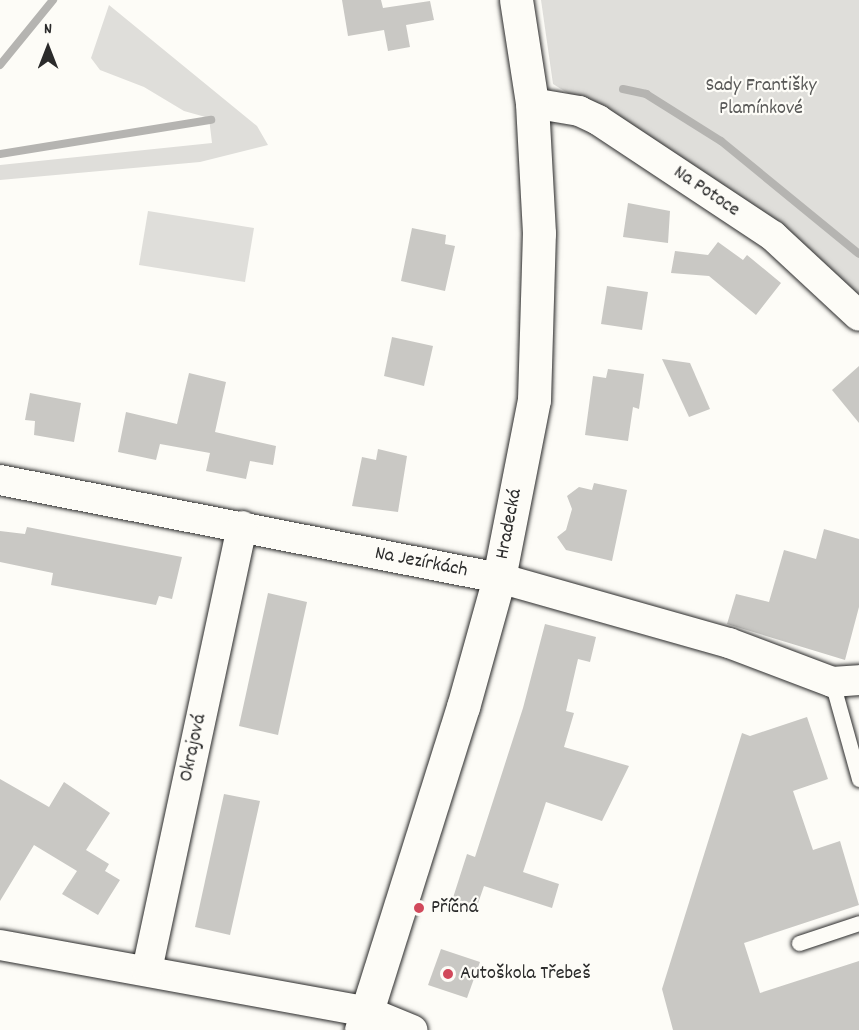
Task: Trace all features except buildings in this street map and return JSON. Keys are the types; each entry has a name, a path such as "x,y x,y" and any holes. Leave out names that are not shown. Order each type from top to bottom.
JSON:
{"street":[{"name":"Hradecká","path":"364,1021 499,578 534,400 539,232 532,103 516,0"},
{"name":"Na Potoce","path":"532,103 562,107 598,120 772,236 859,316"},
{"name":"Na Jezírkách","path":"0,480 499,578 729,643 845,681"},
{"name":"Okrajová","path":"147,970 242,526"},
{"path":"3,952 147,970 364,1021 412,1030"}],"lane":[{"name":"Na Jezírkách","path":"845,681 859,778"},
{"path":"799,943 859,923"}],"green space":[{"name":"Sady Františky Plamínkové","path":"541,0 859,0 859,300 761,212 553,84"},
{"path":"109,5 257,126 268,145 200,162 0,180 0,165 212,143 209,118 184,111 144,87 100,70 91,58"},
{"path":"148,211 254,228 245,282 139,265"}],"waterway":[{"path":"0,65 53,0"},
{"path":"623,89 646,94 721,141 859,254"},
{"path":"0,154 211,120"}],"place":[{"name":"Příčná","path":"419,908"},
{"name":"Autoškola Třebeš","path":"448,974"}]}
